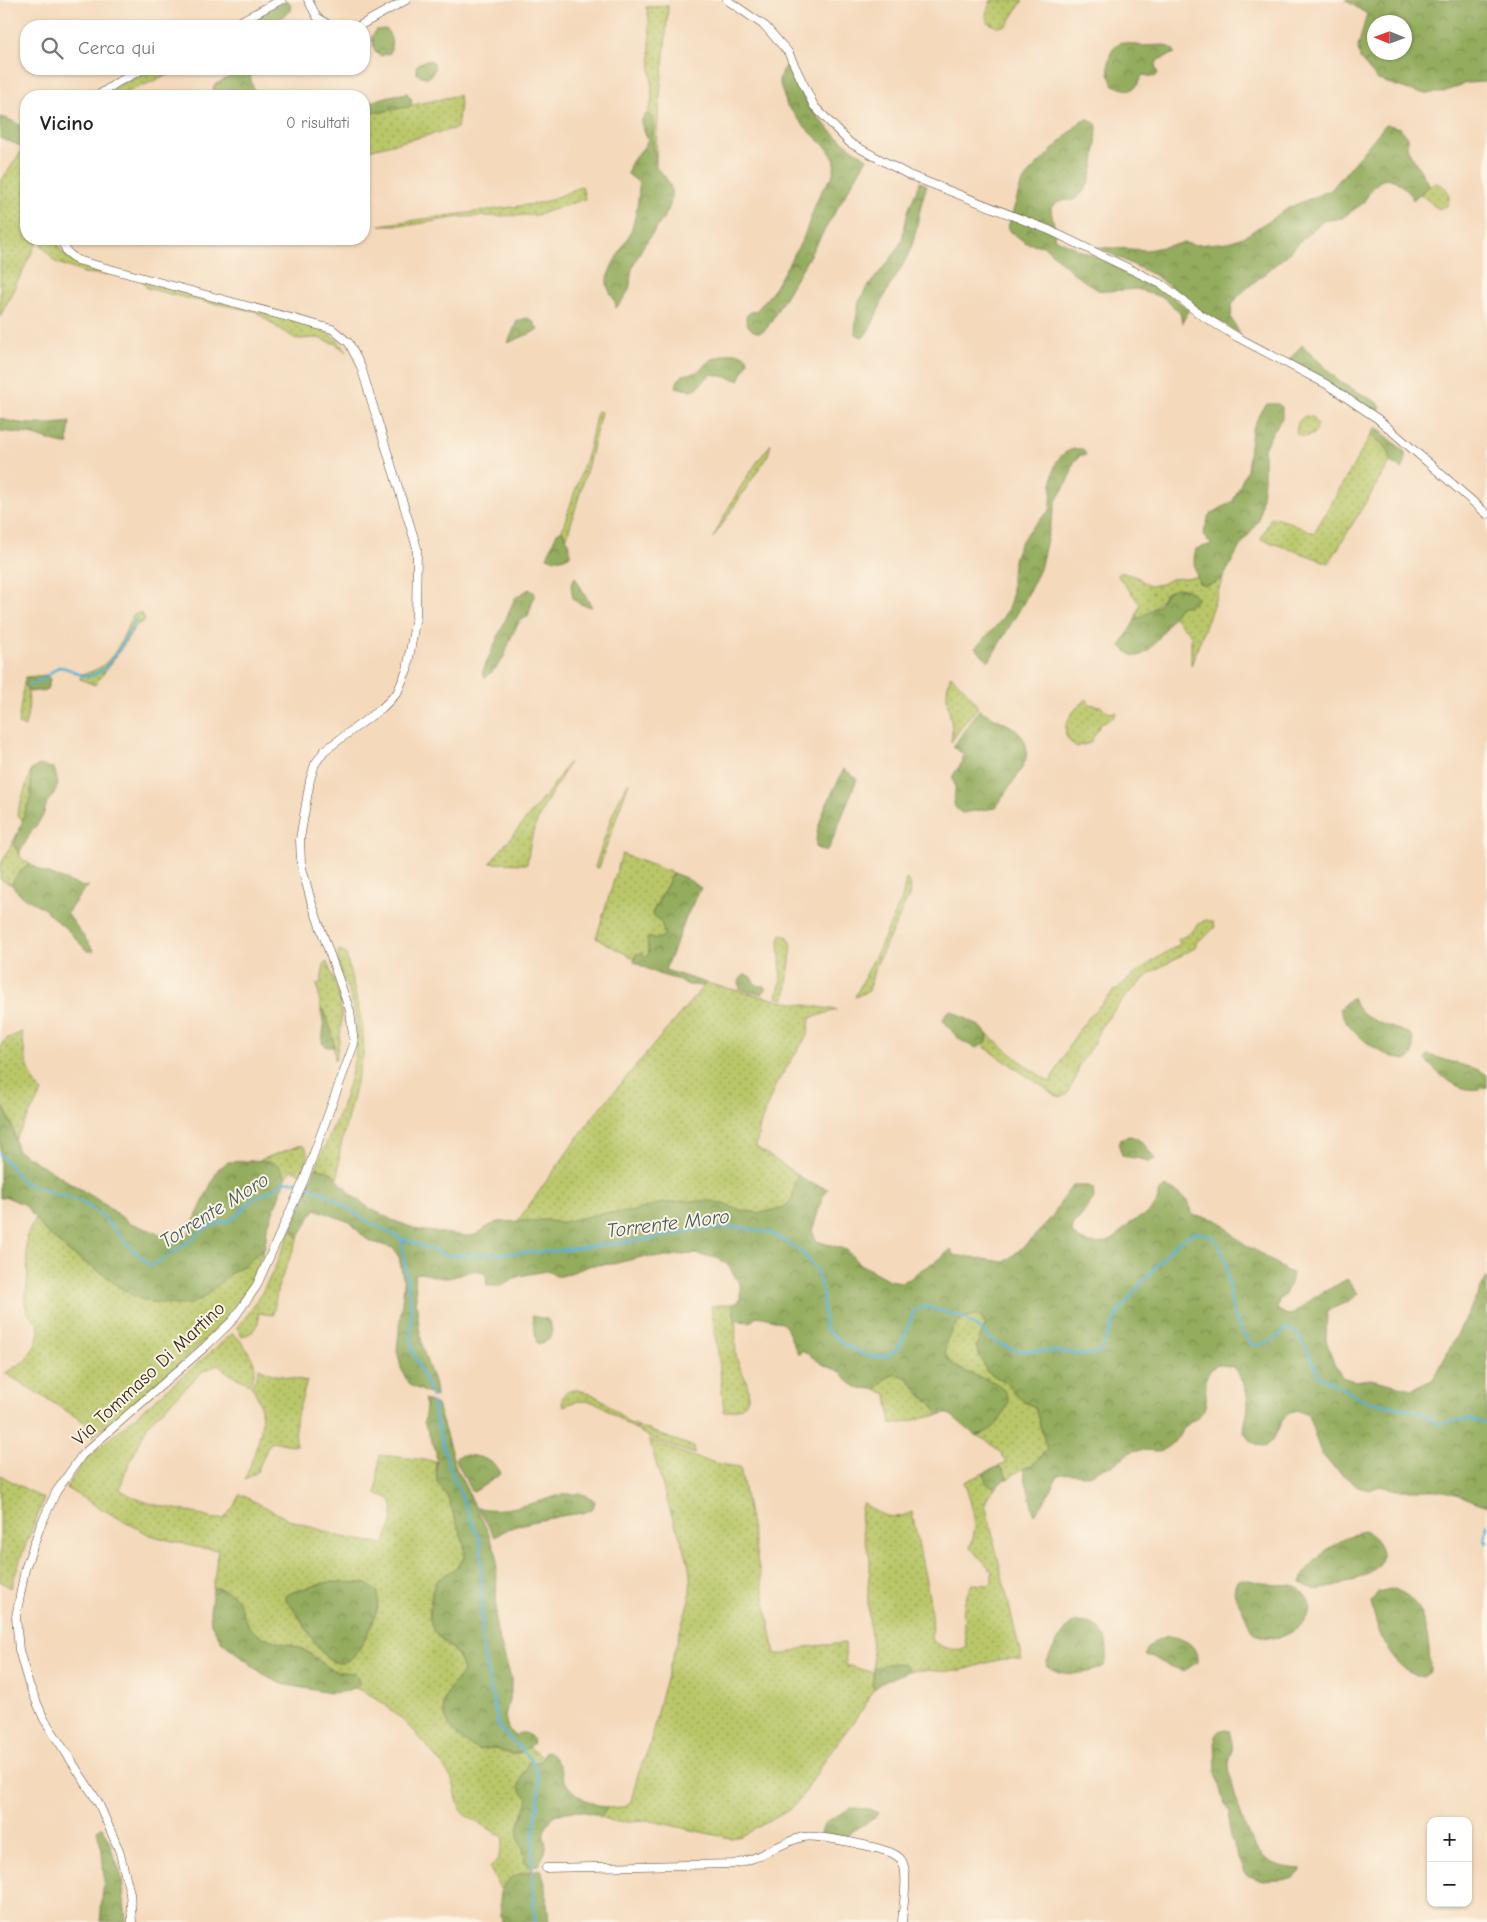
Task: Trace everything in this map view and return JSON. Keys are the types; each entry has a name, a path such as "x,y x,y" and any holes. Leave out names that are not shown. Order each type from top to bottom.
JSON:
{"street":[{"path":"243,20 281,0"},
{"path":"308,0 317,17 321,20"},
{"path":"370,20 406,0"},
{"path":"727,0 765,26 788,52 814,106 850,143 909,175 1049,230 1163,285 1201,315 1237,337 1326,384 1378,419 1487,514"},
{"path":"106,90 132,75"},
{"name":"Via Tommaso Di Martino","path":"63,245 67,252 76,260 332,329 348,343 361,367 417,548 416,616 407,670 397,693 382,708 324,751 315,764 310,780 300,839 301,864 311,901 350,1011 354,1044 310,1162 291,1211 256,1287 232,1321 82,1455 56,1492 40,1527 25,1569 16,1617 19,1650 28,1682 44,1719 98,1802 119,1850 130,1893 132,1922"},
{"path":"546,1868 732,1864 747,1862 805,1836 820,1837 888,1851 902,1861 905,1887 902,1922"}],"green space":[{"path":"991,0 1023,0 1007,25 998,27 987,22 986,14"},
{"path":"1345,0 1486,0 1487,82 1466,83 1441,93 1419,93 1378,80 1360,59 1358,47 1367,14"},
{"path":"286,1 291,4 290,11 278,20 252,20"},
{"path":"668,6 656,154 653,151 652,117 647,114 652,101 649,18 646,7"},
{"path":"386,29 391,38 391,50 390,53 381,56 375,52 372,37 376,30"},
{"path":"1121,42 1142,46 1164,45 1173,49 1175,53 1158,60 1155,66 1158,74 1155,77 1143,75 1135,88 1125,89 1113,85 1108,67 1112,50"},
{"path":"430,60 433,62 434,67 431,75 427,78 417,74 416,67 419,63"},
{"path":"787,65 802,94 819,118 840,139 867,158 767,328 756,332 748,325 746,317 749,313 757,310 772,292 803,239 820,193 832,177 835,161 828,149 787,106 779,81 782,70"},
{"path":"142,75 168,75 132,90 112,90"},
{"path":"250,75 254,90 213,90 214,85 231,76"},
{"path":"407,93 412,100 411,105 381,112 370,112 370,102"},
{"path":"459,95 460,104 457,128 370,150 370,112 381,112"},
{"path":"647,114 652,117 653,121 653,151 656,154 656,168 667,179 671,191 671,202 660,224 644,245 636,260 631,272 629,289 616,308 615,301 608,287 607,278 628,238 635,215 639,183 628,174 633,160 648,139 641,124 643,117"},
{"path":"0,117 20,125 20,146 0,138"},
{"path":"1089,119 1097,125 1093,167 1081,195 1073,200 1061,201 1051,207 1055,230 1054,238 1157,285 1189,310 1182,323 1180,313 1164,298 1137,289 1098,290 1077,276 1044,246 1026,243 1011,232 1008,227 1021,185 1029,173 1082,120"},
{"path":"1386,124 1400,128 1407,136 1407,148 1429,185 1413,200 1411,195 1396,181 1387,178 1374,186 1362,204 1342,218 1323,221 1288,254 1239,295 1232,305 1231,318 1240,334 1200,310 1156,276 1097,247 1147,250 1183,243 1196,245 1229,242 1245,236 1290,207 1331,190"},
{"path":"20,153 20,245 36,245 0,317 0,183"},
{"path":"920,182 927,185 910,250 863,338 855,333 859,302 866,289 896,252 902,239 908,211"},
{"path":"1435,183 1443,186 1449,195 1447,206 1438,209 1420,194 1429,185"},
{"path":"582,186 585,199 537,215 459,217 411,225 379,225 534,204 551,200"},
{"path":"42,245 58,245 73,260 94,266 106,275 84,273 55,262"},
{"path":"142,280 297,322 323,330 338,341 347,352 336,344 318,338 296,339 255,311 194,300 147,288"},
{"path":"527,318 533,321 538,330 508,343 517,321"},
{"path":"1302,345 1340,382 1378,403 1381,406 1379,410 1368,409 1288,361"},
{"path":"730,353 739,353 747,357 748,362 739,380 712,374 697,388 690,390 676,387 678,380 683,375 697,372 710,360"},
{"path":"1267,404 1278,404 1282,407 1282,418 1264,449 1264,480 1259,520 1239,548 1223,578 1215,583 1205,585 1199,583 1194,566 1196,549 1212,544 1203,536 1209,515 1233,501 1247,470 1252,430 1262,409"},
{"path":"597,411 601,412 589,462 567,537 562,530 589,449"},
{"path":"1305,416 1312,417 1317,424 1316,432 1303,437 1296,433 1298,422"},
{"path":"0,418 8,421 35,424 70,422 69,444 29,434 0,431"},
{"path":"1376,427 1405,452 1405,463 1402,469 1390,462 1387,449 1371,435"},
{"path":"1371,435 1387,449 1390,462 1329,563 1261,539 1271,517 1292,523 1314,533"},
{"path":"771,444 768,455 713,538 739,489"},
{"path":"1074,449 1083,449 1086,455 1081,455 1074,462 1069,479 1056,501 1040,569 1024,602 989,661 975,648 999,623 1009,606 1012,591 1013,564 1019,546 1029,531 1050,510 1055,466 1059,458"},
{"path":"562,530 569,543 570,555 559,559 547,557 557,533"},
{"path":"1120,572 1137,577 1149,586 1162,584 1171,579 1197,577 1199,583 1215,583 1223,578 1191,666 1191,635 1172,616 1179,606 1194,604 1166,593 1152,609 1135,620 1140,604 1118,576"},
{"path":"575,577 592,607 580,604 573,599 571,585"},
{"path":"1176,588 1191,592 1197,599 1194,604 1179,607 1155,643 1143,654 1132,655 1121,646 1135,620 1159,605 1166,593"},
{"path":"529,589 535,593 528,616 519,622 504,657 497,667 485,678 482,673 515,598"},
{"path":"141,613 145,619 136,625 95,685 80,679 82,674 93,671 109,660 120,643 133,615"},
{"path":"47,675 50,679 47,690 29,692 24,683 25,677"},
{"path":"951,675 971,696 978,708 968,718 951,742 952,725 947,693"},
{"path":"24,683 29,699 25,727 18,724"},
{"path":"1087,699 1089,704 1100,706 1109,713 1117,712 1113,718 1101,723 1090,743 1076,747 1066,735 1067,722 1075,709"},
{"path":"979,710 1006,723 1019,733 1024,739 1026,746 1026,759 995,808 962,813 954,805 955,786 953,777 963,761 963,754 953,747"},
{"path":"569,762 537,820 527,864 490,863 550,790"},
{"path":"39,765 53,768 58,785 47,802 43,816 30,834 20,855 14,845 31,796 31,770"},
{"path":"844,769 857,779 830,846 827,850 823,851 816,847 818,828"},
{"path":"31,770 31,796 22,820 17,814"},
{"path":"629,782 599,868 595,867 613,812"},
{"path":"18,832 14,846 22,859 30,864 19,873 12,885 0,879 0,866"},
{"path":"622,854 673,873 652,913 661,922 665,936 658,939 651,937 647,939 649,952 647,958 636,954 635,959 596,938"},
{"path":"30,864 43,872 84,887 89,886 67,913 94,951 87,951 68,930 43,908 20,895 12,885 19,873"},
{"path":"673,873 686,878 701,888 688,913 665,970 706,983 704,986 688,985 679,980 658,974 634,962 636,954 641,953 647,957 649,952 647,939 651,937 658,939 665,935 661,922 652,914"},
{"path":"906,879 911,884 909,896 874,970 869,991 855,997 902,899"},
{"path":"1206,920 1213,922 1215,927 1205,937 1196,942 1193,949 1150,973 1124,998 1100,1028 1093,1044 1079,1065 1076,1078 1067,1094 1061,1097 1055,1095 983,1046 987,1042 987,1034 1030,1069 1050,1082 1082,1026 1106,999 1134,974 1180,944 1178,939 1187,935"},
{"path":"781,934 788,937 792,945 785,999 777,997 781,980 779,941"},
{"path":"339,950 346,954 362,1023 364,1051 340,1149 338,1178 331,1172 316,1167 345,1097 354,1060 356,1041 355,1014 338,963"},
{"path":"327,962 337,989 341,1010 340,1032 335,1061 333,1039 324,1010 321,1009 317,984 321,982 324,964"},
{"path":"745,975 750,976 756,985 764,986 766,990 762,994 740,989 741,977"},
{"path":"706,983 786,1002 837,1010 810,1018 808,1034 775,1086 760,1125 756,1147 798,1175 792,1199 788,1204 779,1209 760,1213 683,1201 658,1204 630,1212 603,1213 559,1223 546,1220 517,1222 592,1118"},
{"path":"1352,997 1356,1005 1369,1017 1410,1034 1413,1038 1413,1055 1407,1060 1387,1055 1358,1035 1350,1027 1339,1009"},
{"path":"321,1009 324,1010 332,1032 334,1047 327,1047 322,1043 324,1026"},
{"path":"951,1010 981,1027 987,1034 987,1042 977,1048 957,1037 943,1020 946,1013"},
{"path":"22,1032 29,1071 42,1092 15,1140 14,1130 6,1111 0,1103 0,1046 6,1039"},
{"path":"1429,1055 1479,1070 1487,1075 1487,1087 1470,1089 1454,1084 1426,1061 1426,1057"},
{"path":"0,1103 4,1108 13,1131 17,1150 103,1203 128,1222 179,1241 187,1236 218,1169 228,1162 263,1161 276,1164 280,1167 286,1178 267,1228 265,1247 245,1265 232,1272 203,1298 191,1304 177,1305 151,1302 137,1298 70,1253 44,1230 25,1205 7,1197 0,1198"},
{"path":"1129,1136 1141,1141 1155,1159 1149,1162 1122,1155 1118,1143 1120,1139"},
{"path":"301,1145 306,1148 308,1158 302,1174 292,1169 286,1178 280,1167 257,1161"},
{"path":"316,1167 331,1172 353,1196 369,1208 392,1220 419,1230 467,1236 475,1235 498,1222 546,1220 559,1223 603,1213 630,1212 658,1204 683,1201 714,1201 743,1211 760,1213 779,1209 788,1204 792,1199 798,1175 806,1181 828,1189 823,1196 812,1231 817,1241 847,1250 858,1263 889,1280 901,1282 911,1278 951,1249 953,1255 1004,1262 1042,1228 1073,1186 1093,1188 1094,1198 1073,1227 1072,1233 1081,1240 1098,1244 1115,1238 1129,1224 1149,1212 1156,1204 1160,1191 1166,1187 1187,1201 1193,1216 1205,1217 1219,1222 1238,1239 1293,1274 1285,1295 1279,1300 1277,1309 1284,1313 1288,1315 1293,1314 1314,1297 1347,1279 1358,1293 1348,1302 1327,1312 1326,1340 1334,1364 1342,1377 1354,1381 1371,1379 1412,1389 1432,1380 1437,1373 1487,1277 1487,1506 1456,1494 1439,1490 1397,1490 1380,1486 1369,1490 1358,1487 1331,1465 1321,1453 1308,1415 1297,1410 1285,1417 1274,1437 1264,1447 1252,1442 1244,1432 1248,1402 1242,1381 1233,1367 1217,1364 1206,1378 1206,1402 1204,1408 1199,1416 1188,1424 1171,1445 1163,1450 1131,1452 1115,1464 1097,1470 1092,1474 1058,1475 1042,1506 1034,1514 1023,1468 1032,1466 1047,1450 1035,1407 1024,1402 1004,1381 987,1372 976,1347 986,1324 979,1315 966,1317 955,1326 946,1344 947,1358 958,1368 999,1385 1009,1401 1004,1413 993,1428 975,1435 952,1416 946,1413 938,1415 930,1402 905,1377 894,1375 889,1377 876,1389 858,1388 850,1383 841,1372 824,1365 802,1350 799,1355 783,1324 769,1318 757,1316 751,1322 735,1321 731,1304 737,1303 740,1299 740,1284 727,1264 717,1258 695,1254 642,1257 613,1264 592,1265 562,1276 556,1276 547,1271 519,1276 499,1286 487,1286 486,1274 476,1271 447,1278 415,1274 421,1336 425,1356 434,1381 436,1397 409,1385 401,1368 397,1350 404,1284 399,1257 393,1248 365,1238 350,1222 315,1209 298,1238 292,1228"},
{"path":"36,1218 44,1230 82,1261 105,1275 122,1289 151,1302 191,1304 203,1298 232,1271 245,1265 265,1247 248,1286 224,1321 159,1381 91,1437 87,1431 86,1423 5,1373 25,1361 36,1344 39,1331 38,1323 27,1312 25,1301 28,1278 27,1235"},
{"path":"292,1228 298,1238 278,1287 273,1315 258,1313 256,1329 241,1336 237,1327 262,1293"},
{"path":"731,1304 736,1322 737,1361 747,1383 748,1394 743,1406 724,1412 711,1306"},
{"path":"969,1315 978,1315 986,1324 976,1347 987,1372 1004,1381 1024,1402 1035,1407 1047,1450 1032,1466 1023,1468 1006,1480 1007,1477 1002,1469 997,1467 1007,1463 1004,1458 994,1446 975,1435 984,1434 978,1377 955,1365 948,1359 944,1351 945,1341 953,1327 961,1319"},
{"path":"532,1316 547,1319 551,1327 551,1336 542,1344 537,1343"},
{"path":"232,1334 243,1344 254,1364 254,1372 249,1384 218,1365 203,1371 148,1424 124,1475 120,1489 145,1502 219,1519 224,1519 240,1494 288,1519 342,1537 385,1544 392,1520 393,1506 385,1496 376,1494 380,1455 435,1461 437,1481 448,1498 464,1544 465,1557 434,1593 430,1603 431,1623 437,1635 456,1654 463,1672 450,1688 445,1698 444,1707 450,1723 478,1750 497,1748 511,1755 529,1747 543,1758 540,1762 531,1763 525,1794 528,1799 527,1805 519,1823 518,1840 524,1850 525,1862 530,1866 531,1871 514,1877 500,1889 490,1868 498,1859 504,1838 470,1818 462,1811 451,1778 433,1754 408,1725 393,1712 365,1692 353,1688 359,1683 354,1673 335,1671 305,1650 265,1638 255,1633 249,1627 237,1601 232,1595 213,1588 218,1550 195,1547 150,1535 66,1488 82,1464","holes":["329,1582 365,1583 378,1607 371,1627 327,1658 286,1601 298,1590 308,1589"]},
{"path":"259,1368 272,1374 307,1381 295,1422 296,1446 272,1441 257,1472 245,1480 258,1444 262,1421 258,1397 251,1385 257,1376"},
{"path":"895,1374 901,1374 907,1378 922,1397 932,1403 938,1415 891,1425 887,1394 876,1389 883,1380"},
{"path":"578,1390 590,1393 604,1401 629,1423 694,1447 695,1454 668,1445 642,1433 596,1403 579,1401 563,1407 562,1400 565,1394"},
{"path":"424,1399 437,1405 456,1468 488,1532 497,1556 496,1628 511,1678 511,1693 505,1716 508,1729 515,1736 520,1733 527,1734 533,1739 534,1743 518,1753 494,1749 478,1750 456,1734 446,1720 444,1703 448,1691 463,1672 459,1657 437,1635 431,1626 432,1592 436,1581 457,1567 465,1557 464,1544 448,1498 437,1481 436,1451 424,1423 426,1406"},
{"path":"649,1439 693,1457 740,1467 775,1654 786,1654 805,1647 845,1643 846,1665 874,1673 872,1685 874,1689 862,1710 826,1758 806,1791 791,1809 742,1836 731,1838 647,1820 616,1822 601,1817 607,1808 624,1807 631,1801 638,1774 650,1745 659,1703 689,1600 690,1574 688,1563"},
{"path":"462,1455 479,1457 490,1461 501,1474 474,1492 471,1491 455,1458"},
{"path":"997,1467 1002,1469 1007,1477 995,1488 986,1483 984,1473"},
{"path":"984,1473 987,1482 995,1488 988,1496 985,1504 1022,1660 996,1660 956,1671 908,1671 906,1665 874,1668 868,1608 870,1561 860,1517 863,1502 886,1516 905,1515 912,1512 929,1597 932,1624 931,1639 945,1647 962,1649 966,1646 963,1614 965,1600 972,1584 988,1585 992,1582 992,1571 970,1547 973,1539 974,1522 972,1506 964,1482"},
{"path":"0,1475 44,1499 11,1588 0,1581"},
{"path":"564,1494 581,1494 589,1497 595,1502 593,1508 580,1513 519,1525 495,1537 477,1507 487,1509 509,1508"},
{"path":"1363,1531 1373,1537 1380,1546 1382,1557 1377,1567 1357,1579 1329,1588 1315,1589 1301,1583 1309,1567 1326,1551 1346,1538"},
{"path":"1243,1579 1272,1585 1295,1586 1304,1594 1309,1604 1309,1614 1304,1622 1295,1630 1285,1635 1273,1638 1263,1637 1254,1632 1249,1625 1237,1600 1234,1589 1235,1585 1237,1581"},
{"path":"329,1582 365,1583 378,1592 378,1605 369,1631 353,1656 344,1662 336,1662 328,1658 320,1650 298,1614 286,1601 286,1596 294,1592"},
{"path":"213,1588 225,1590 237,1599 245,1619 255,1632 265,1638 304,1650 335,1671 354,1673 358,1677 359,1684 344,1692 330,1693 282,1684 267,1677 222,1642 211,1624 210,1611"},
{"path":"1390,1589 1402,1593 1411,1600 1424,1621 1429,1647 1430,1672 1423,1677 1411,1673 1401,1666 1393,1658 1381,1636 1371,1602 1378,1592"},
{"path":"1076,1622 1093,1625 1103,1633 1107,1647 1107,1657 1104,1666 1075,1674 1059,1672 1046,1665 1053,1649 1069,1626"},
{"path":"1169,1636 1189,1643 1195,1651 1197,1662 1184,1671 1145,1655 1148,1648 1154,1642"},
{"path":"896,1663 906,1665 908,1671 882,1683 874,1689 872,1685 874,1668"},
{"path":"1229,1730 1232,1744 1229,1764 1232,1784 1249,1835 1259,1852 1268,1860 1284,1867 1301,1869 1293,1879 1262,1881 1246,1875 1229,1834 1230,1811 1221,1794 1216,1771 1215,1736 1219,1731"},
{"path":"548,1751 557,1761 565,1781 573,1791 589,1802 607,1808 601,1817 576,1811 560,1814 553,1818 544,1832 545,1852 538,1865 530,1866 525,1862 524,1850 518,1840 518,1830 528,1799 519,1785 528,1762 540,1762 544,1752"},
{"path":"851,1808 870,1809 879,1813 844,1837 821,1833 827,1821"},
{"path":"100,1827 106,1833 122,1878 126,1922 100,1922 104,1878 102,1851 97,1830"},
{"path":"541,1869 545,1884 549,1922 502,1922 500,1899 505,1884 510,1878 518,1874"}],"waterway":[{"path":"28,685 42,681 58,667 67,668 83,676 95,674 110,662 137,618"},
{"name":"Torrente Moro","path":"0,1154 24,1183 81,1202 102,1216 131,1248 151,1266 187,1243 207,1227 233,1219 254,1198 269,1192 284,1182 295,1181 326,1194 369,1222 398,1237 447,1256 555,1251 658,1238 700,1229 737,1227 771,1233 802,1252 817,1271 822,1290 825,1328 848,1347 868,1356 877,1357 887,1355 899,1347 913,1312 924,1306 961,1317 983,1331 995,1342 1013,1350 1066,1352 1085,1355 1100,1353 1116,1317 1134,1292 1175,1244 1195,1232 1213,1238 1221,1249 1228,1275 1231,1303 1235,1318 1242,1332 1253,1345 1263,1344 1272,1340 1287,1328 1298,1334 1313,1361 1318,1375 1365,1401 1421,1412 1439,1424 1457,1420 1474,1420 1487,1425"},
{"path":"401,1238 411,1307 411,1341 413,1352 432,1397"},
{"path":"433,1403 435,1418 449,1466 481,1544 482,1644 498,1725 505,1735 532,1761 539,1780 532,1851 535,1922"},
{"name":"Torrente Moro","path":"1487,1524 1485,1540 1487,1543"}]}
